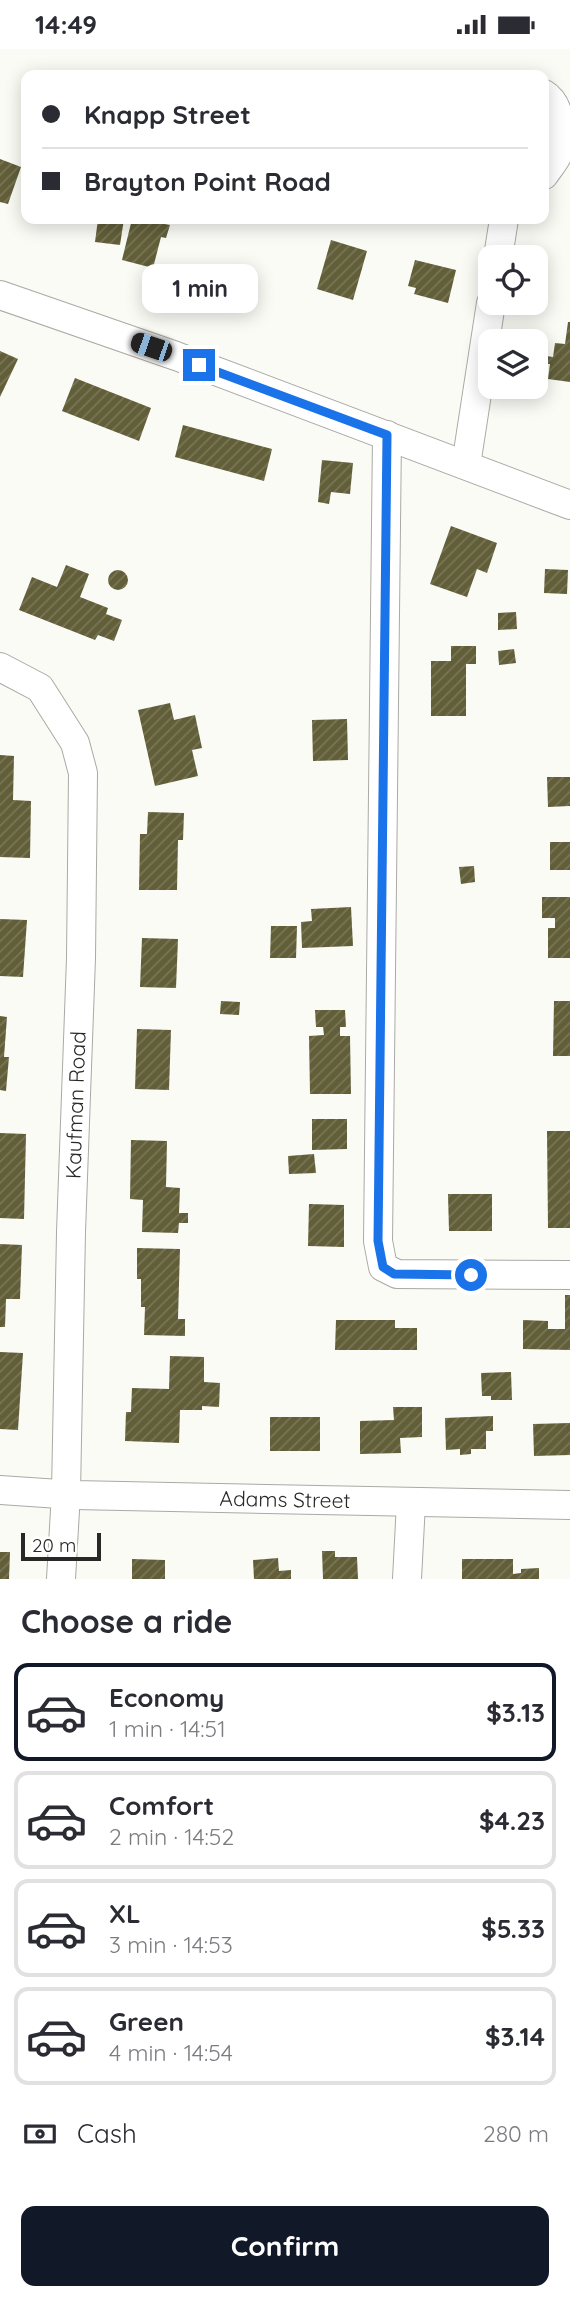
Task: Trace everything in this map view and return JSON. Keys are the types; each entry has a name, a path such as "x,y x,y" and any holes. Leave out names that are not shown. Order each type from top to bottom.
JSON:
{"street":[{"path":"549,97 558,115 561,133 556,157 549,167"},
{"path":"500,245 503,224"},
{"path":"0,295 176,356 570,505"},
{"path":"466,465 489,315"},
{"path":"387,435 378,1241 383,1267 397,1274 570,1275"},
{"name":"Kaufman Road","path":"0,667 40,688 75,743 83,773 81,958 71,1231 66,1495 61,1579"},
{"name":"Adams Street","path":"0,1490 66,1495 570,1505"},
{"path":"407,1579 411,1503"}],"building":[{"path":"0,159 21,167 8,204 0,202"},
{"path":"97,224 123,224 120,245 95,242"},
{"path":"131,224 170,225 166,238 161,237 153,268 122,260"},
{"path":"331,240 367,251 353,300 317,289"},
{"path":"415,260 456,270 448,303 414,294 416,288 408,286"},
{"path":"570,322 570,382 548,379 548,356 553,357 555,343 565,344"},
{"path":"0,351 18,359 0,397"},
{"path":"75,378 151,408 139,441 62,411"},
{"path":"183,425 272,449 264,481 175,457"},
{"path":"322,460 353,463 350,494 331,492 329,504 318,502"},
{"path":"451,526 497,543 487,573 477,569 467,597 430,584"},
{"path":"66,565 89,574 80,597 108,608 106,614 122,620 114,641 98,635 95,640 19,610 32,577 57,587"},
{"path":"545,569 568,570 567,594 544,593"},
{"path":"114,570 122,570 128,580 122,590 114,590 108,584 108,576"},
{"path":"516,612 517,629 498,630 498,613"},
{"path":"451,646 476,646 476,664 466,664 466,716 431,716 431,661 451,661"},
{"path":"514,649 516,663 499,665 498,651"},
{"path":"170,703 174,720 195,715 202,748 192,750 198,776 155,786 138,710"},
{"path":"347,719 348,760 313,761 312,720"},
{"path":"0,755 14,756 13,800 31,801 30,858 0,857"},
{"path":"547,777 570,777 570,806 548,807"},
{"path":"148,812 184,813 183,840 178,840 177,890 139,890 140,834 147,834"},
{"path":"550,842 570,842 570,870 550,870"},
{"path":"474,866 475,882 461,884 459,867"},
{"path":"542,897 570,897 570,958 548,958 548,928 555,928 555,918 542,918"},
{"path":"351,907 353,946 302,948 301,922 312,921 311,909"},
{"path":"0,919 27,920 23,977 0,976"},
{"path":"271,926 297,926 296,958 270,958"},
{"path":"142,938 178,939 176,988 140,987"},
{"path":"221,1001 240,1002 239,1015 220,1014"},
{"path":"554,1001 570,1001 570,1056 553,1056"},
{"path":"315,1010 345,1010 346,1027 340,1027 340,1036 350,1036 351,1094 310,1094 309,1036 324,1035 323,1027 316,1027"},
{"path":"0,1016 7,1017 4,1057 9,1057 6,1091 0,1090"},
{"path":"137,1029 171,1030 169,1090 135,1089"},
{"path":"312,1119 347,1119 347,1149 312,1150"},
{"path":"547,1131 570,1131 570,1228 548,1228"},
{"path":"0,1133 26,1134 24,1219 0,1218"},
{"path":"131,1140 167,1141 166,1187 180,1188 179,1213 188,1213 188,1223 179,1223 178,1233 142,1232 143,1200 130,1199"},
{"path":"314,1154 316,1173 289,1174 288,1156"},
{"path":"448,1194 492,1194 492,1231 449,1231"},
{"path":"309,1204 344,1205 344,1247 308,1246"},
{"path":"0,1244 22,1245 20,1299 6,1299 5,1327 0,1327"},
{"path":"137,1248 180,1249 178,1319 185,1319 185,1336 144,1335 145,1307 141,1307 141,1279 137,1279"},
{"path":"565,1295 570,1295 570,1350 523,1349 523,1320 548,1321 548,1329 565,1329"},
{"path":"336,1320 395,1320 395,1328 417,1328 417,1350 335,1350"},
{"path":"0,1352 23,1353 18,1430 0,1429"},
{"path":"170,1356 204,1357 204,1382 220,1383 219,1407 202,1406 202,1410 180,1410 179,1443 125,1441 126,1412 131,1412 132,1388 169,1389"},
{"path":"511,1372 512,1400 491,1400 491,1396 482,1396 481,1373"},
{"path":"393,1407 422,1407 422,1437 400,1438 401,1453 360,1454 360,1421 394,1420"},
{"path":"493,1416 493,1431 486,1431 486,1449 471,1449 471,1454 460,1455 460,1449 446,1450 445,1418"},
{"path":"270,1417 320,1417 320,1451 270,1451"},
{"path":"570,1423 570,1455 534,1456 533,1424"},
{"path":"322,1551 335,1551 335,1557 357,1557 358,1579 323,1579"},
{"path":"0,1552 10,1552 9,1579 0,1579"},
{"path":"278,1558 279,1571 291,1570 291,1579 254,1579 253,1560"},
{"path":"132,1559 165,1560 165,1579 132,1579"},
{"path":"462,1559 513,1559 513,1574 521,1573 521,1569 539,1568 539,1579 462,1579"}],"route":[{"path":"199,365 387,435 378,1241 383,1267 394,1274 471,1275"}]}
